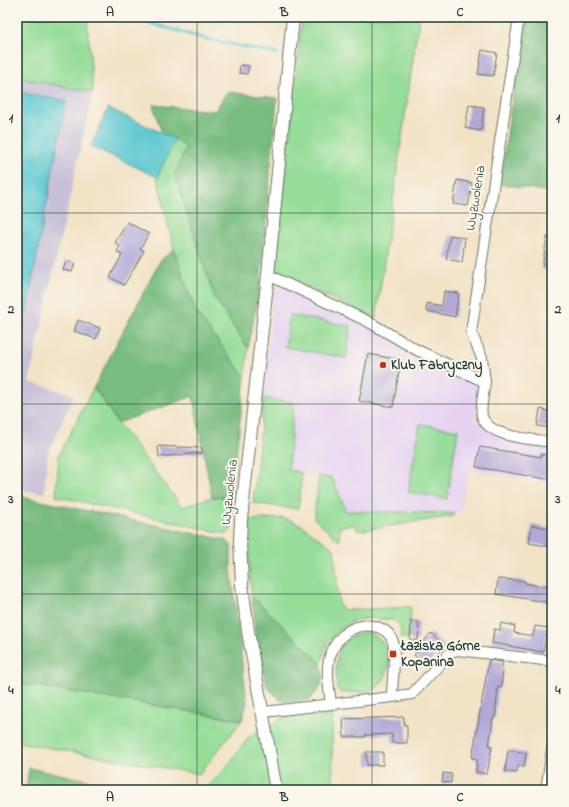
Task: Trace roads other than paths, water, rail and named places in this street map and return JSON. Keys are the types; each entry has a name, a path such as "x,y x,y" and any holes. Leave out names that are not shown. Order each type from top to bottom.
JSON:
{"street":[{"name":"Wyzwolenia","path":"276,790 264,712 248,631 242,585 240,541 293,17"},
{"name":"Wyzwolenia","path":"519,17 471,332 482,358 485,382 482,414 486,424 508,436 552,442"},
{"path":"268,275 367,321 417,350 485,382"},
{"path":"331,704 328,666 332,651 341,636 356,627 374,626 386,631 393,641 392,697"},
{"path":"264,712 412,694 452,652 458,650 552,661"},
{"path":"546,790 552,750"}],"water":[{"path":"17,92 66,101 17,361"},
{"path":"108,108 175,139 157,177 91,146"}],"waterway":[{"path":"127,17 206,39 278,54"}],"place":[{"name":"Klub Fabryczny","path":"383,365"},
{"name":"Łaziska Górne Kopanina","path":"393,654"}]}
